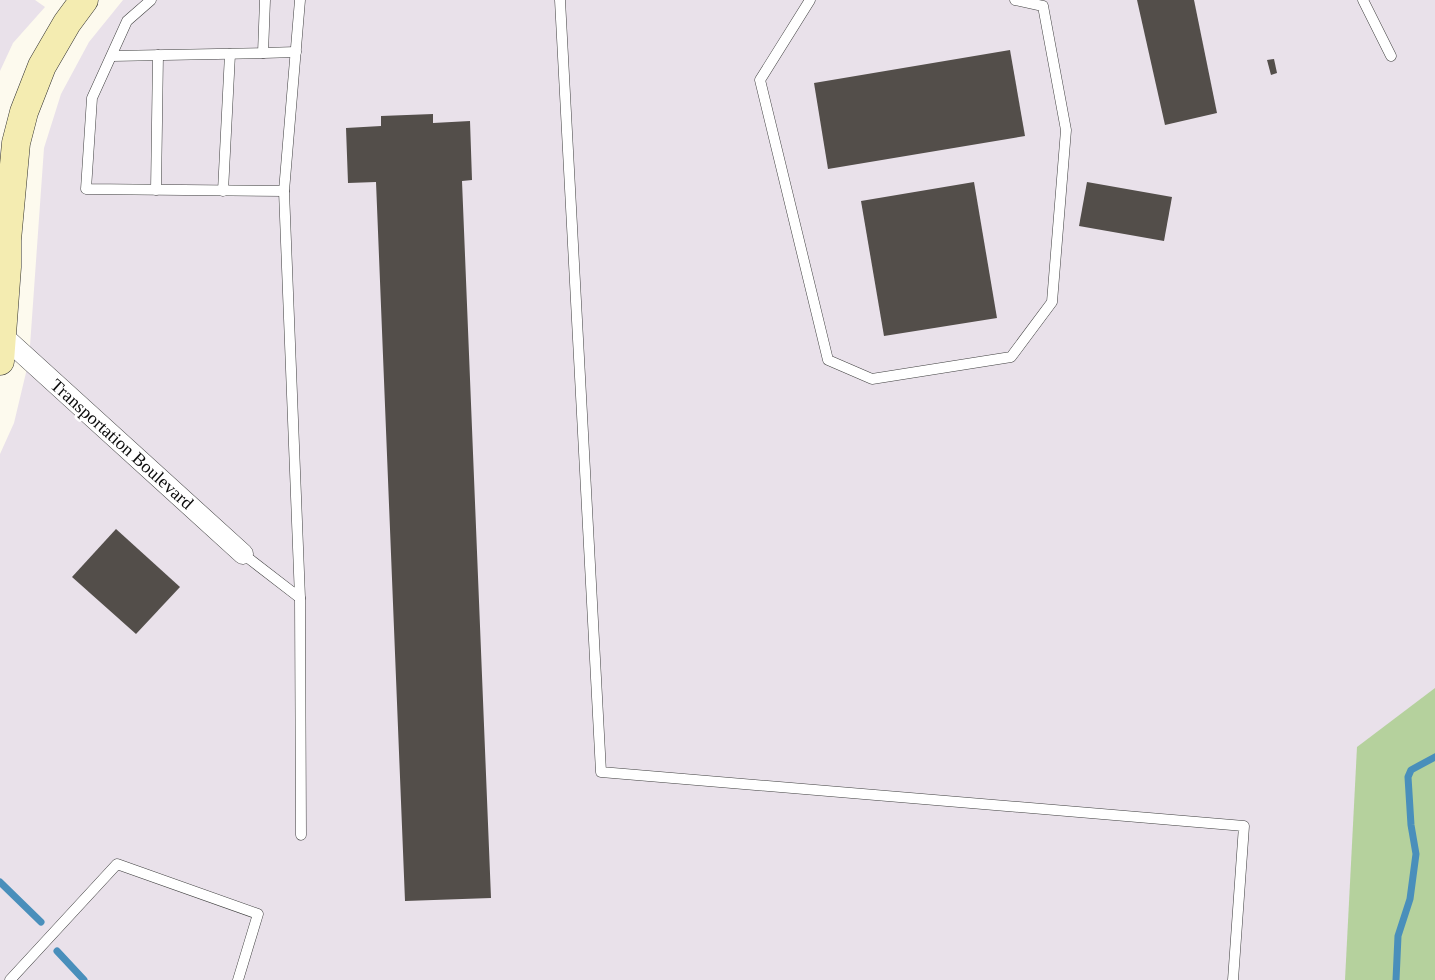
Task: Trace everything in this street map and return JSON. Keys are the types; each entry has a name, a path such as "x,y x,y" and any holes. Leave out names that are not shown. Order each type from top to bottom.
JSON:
{"street":[{"path":"1,348 4,226 16,143 24,112 42,66 54,44 84,0"},
{"name":"Transportation Boulevard","path":"1,348 242,554"}],"lane":[{"path":"151,0 127,21 92,98 86,189 284,191"},
{"path":"263,53 265,0"},
{"path":"300,0 284,191 300,598 301,835"},
{"path":"560,0 601,772 1244,826 1233,980"},
{"path":"810,0 760,80 828,360 872,379 1011,357 1052,302 1066,130 1043,6 1015,0"},
{"path":"1363,0 1391,56"},
{"path":"112,56 296,52"},
{"path":"224,191 230,54"},
{"path":"156,190 158,55"},
{"path":"242,554 300,598"},
{"path":"10,980 117,864 258,914 238,980"}],"shaded area":[{"path":"0,0 35,0 45,7 13,43 0,71"},
{"path":"123,0 1435,0 1435,980 0,980 0,454 14,423 29,360 44,148 61,94 89,42"}],"green space":[{"path":"1435,688 1435,980 1345,980 1357,747"}],"building":[{"path":"1137,0 1194,0 1217,113 1165,125"},
{"path":"1010,50 1025,136 828,169 814,83"},
{"path":"1274,59 1277,73 1271,75 1267,60"},
{"path":"433,114 433,123 470,121 472,180 462,181 491,898 405,901 376,182 348,183 346,128 381,126 381,116"},
{"path":"974,182 997,318 884,336 861,201"},
{"path":"1087,182 1172,197 1164,241 1079,226"},
{"path":"116,529 180,587 136,634 72,577"}],"waterway":[{"path":"1396,980 1398,936 1410,899 1416,854 1411,825 1408,777 1411,770 1435,757"},
{"path":"0,882 41,922"},
{"path":"57,951 84,980"}]}
